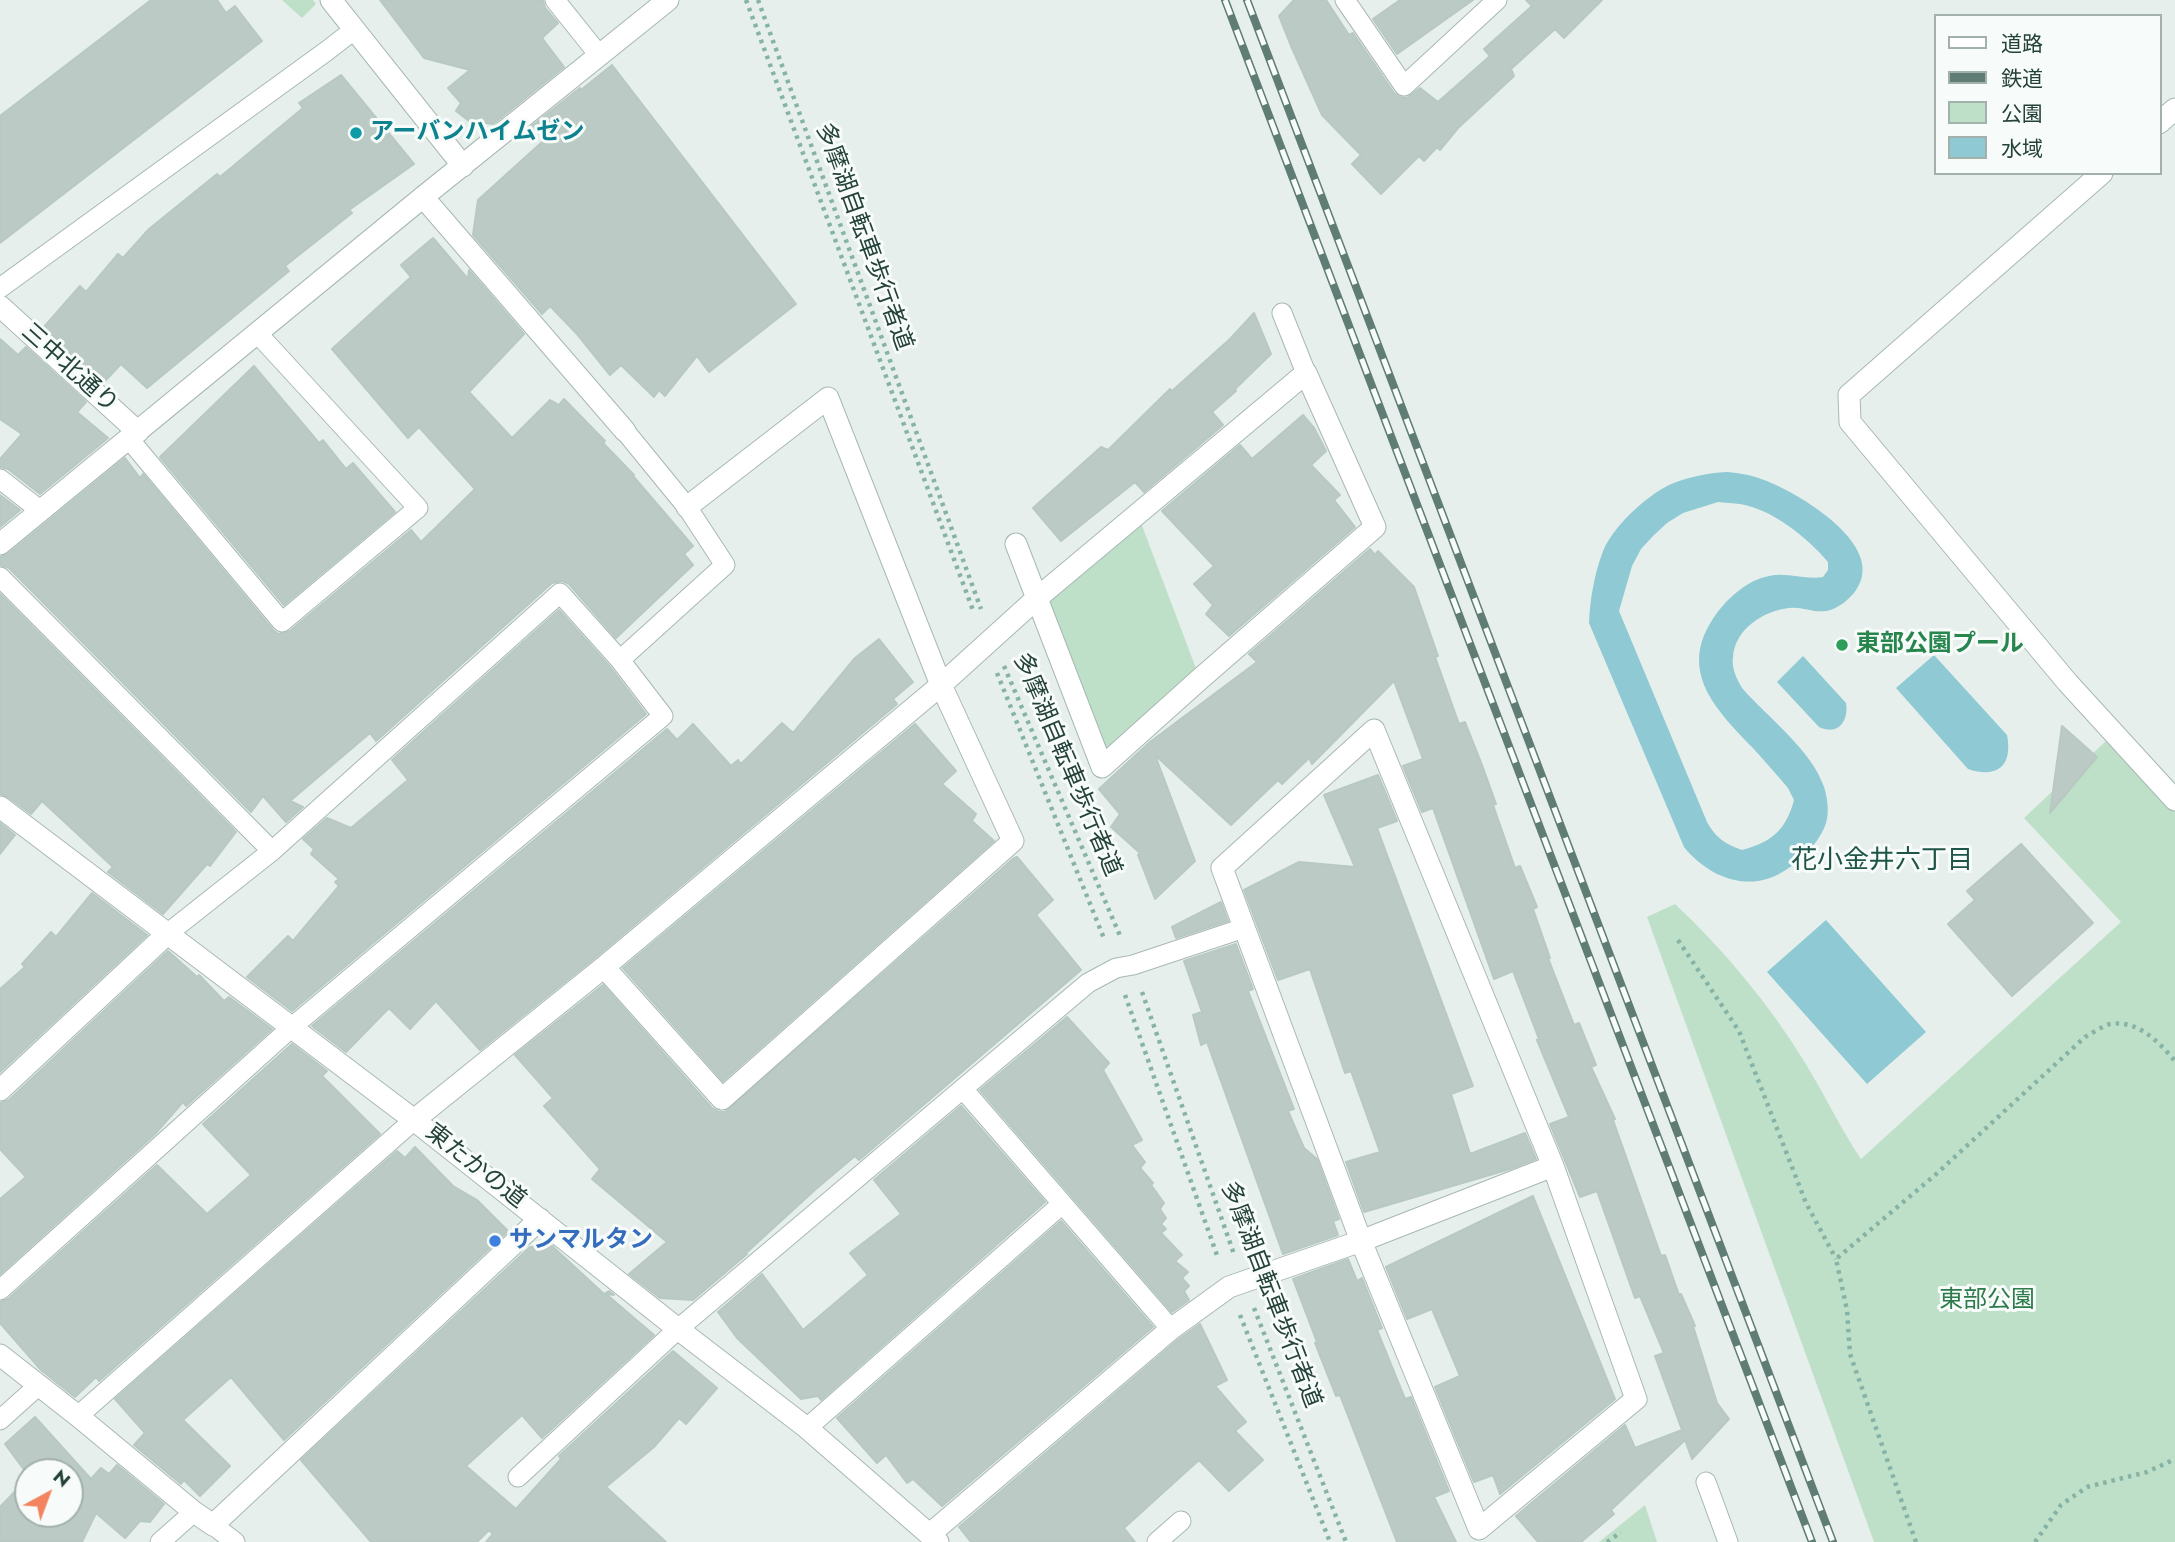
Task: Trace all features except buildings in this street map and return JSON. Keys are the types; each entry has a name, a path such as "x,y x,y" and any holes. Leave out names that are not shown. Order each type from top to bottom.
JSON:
{"street":[{"path":"331,0 463,166"},
{"path":"0,544 668,0"},
{"path":"2161,121 2175,110"},
{"path":"2100,175 1849,396 1850,422 2068,683 2175,800"},
{"path":"423,197 625,431"},
{"name":"三中北通り","path":"0,306 134,435"},
{"path":"414,1120 604,967 941,685 1036,599 1306,373 1375,527 1102,767 1036,599 1016,544"},
{"path":"604,967 722,1099 1013,841 941,685 828,398 687,507"},
{"path":"1374,730 1553,1166 1636,1399 1479,1529 1361,1241 1244,928 1222,867 1374,730"},
{"name":"東たかの道","path":"0,807 414,1120 807,1428 934,1538"},
{"path":"0,1090 167,934"},
{"path":"934,1538 1171,1329 1236,1284 1361,1241 1553,1166"},
{"path":"0,1355 194,1512 213,1524 540,1219"}],"lane":[{"path":"555,0 599,55"},
{"path":"1345,0 1404,86 1497,0"},
{"path":"0,288 355,29"},
{"path":"1282,313 1306,373"},
{"path":"134,435 282,622 418,508 258,334"},
{"path":"620,660 725,565 687,507 625,431"},
{"path":"0,479 41,511"},
{"path":"0,577 272,851"},
{"path":"0,1290 292,1027 663,716 620,660 560,593 272,851 167,934"},
{"path":"518,1477 678,1329 1088,983 1124,967 1244,928"},
{"path":"963,1089 1171,1329"},
{"path":"78,1416 414,1120"},
{"path":"807,1428 1062,1204"},
{"path":"0,1420 39,1385"},
{"path":"1706,1482 1728,1542"},
{"path":"160,1542 194,1512"},
{"path":"1157,1542 1181,1521"},
{"path":"213,1524 235,1542"}],"path":[{"path":"746,0 989,642 1124,967 1330,1542"},
{"name":"多摩湖自転車歩行者道","path":"758,0 989,642 1124,967 1236,1284 1346,1542"},
{"path":"1678,940 1739,1031 1806,1203 1836,1259 1847,1310 1850,1354 1916,1542"},
{"path":"1836,1259 1934,1177 2085,1037 2108,1024 2129,1024 2157,1040 2175,1061"},
{"path":"2035,1542 2061,1505 2087,1488 2147,1472 2175,1459"},
{"path":"1607,1542 1621,1532"}],"green space":[{"path":"282,0 313,0 316,4 302,18"},
{"path":"1138,515 1200,679 1102,767 1036,599"},
{"name":"東部公園","path":"2122,726 2175,783 2175,1542 1874,1542 1647,917 1675,904 1728,959 1761,998 1790,1040 1861,1159 2121,922 2024,818"},
{"path":"1645,1505 1657,1542 1599,1542"}],"water":[{"path":"1727,472 1755,477 1779,486 1816,508 1850,539 1860,556 1863,573 1856,590 1839,606 1826,611 1794,608 1770,613 1752,623 1735,647 1733,665 1742,688 1788,734 1818,773 1824,787 1828,815 1818,839 1801,859 1769,879 1747,882 1717,874 1699,862 1684,847 1589,623 1599,562 1606,544 1621,524 1640,505 1669,485 1705,474","holes":["1718,502 1752,507 1777,518 1800,534 1828,562 1828,570 1823,577 1776,575 1747,585 1722,607 1705,633 1700,652 1704,686 1724,717 1788,788 1794,800 1787,819 1770,839 1742,850 1722,840 1707,822 1619,611 1632,566 1641,549 1667,523 1683,513"]},
{"path":"1934,655 2007,735 2008,754 2005,762 1995,771 1979,772 1968,769 1896,688"},
{"path":"1803,656 1846,703 1846,716 1837,728 1832,730 1819,727 1777,682"},
{"path":"1826,920 1926,1032 1867,1084 1767,972"}],"railway":[{"path":"1225,0 1812,1542"},
{"path":"1247,0 1833,1542"}],"place":[{"name":"アーバンハイムゼン","path":"356,133"},
{"name":"東部公園プール","path":"1842,645"},
{"name":"サンマルタン","path":"495,1241"}],"district":[{"name":"花小金井六丁目","path":"1882,862"}]}
